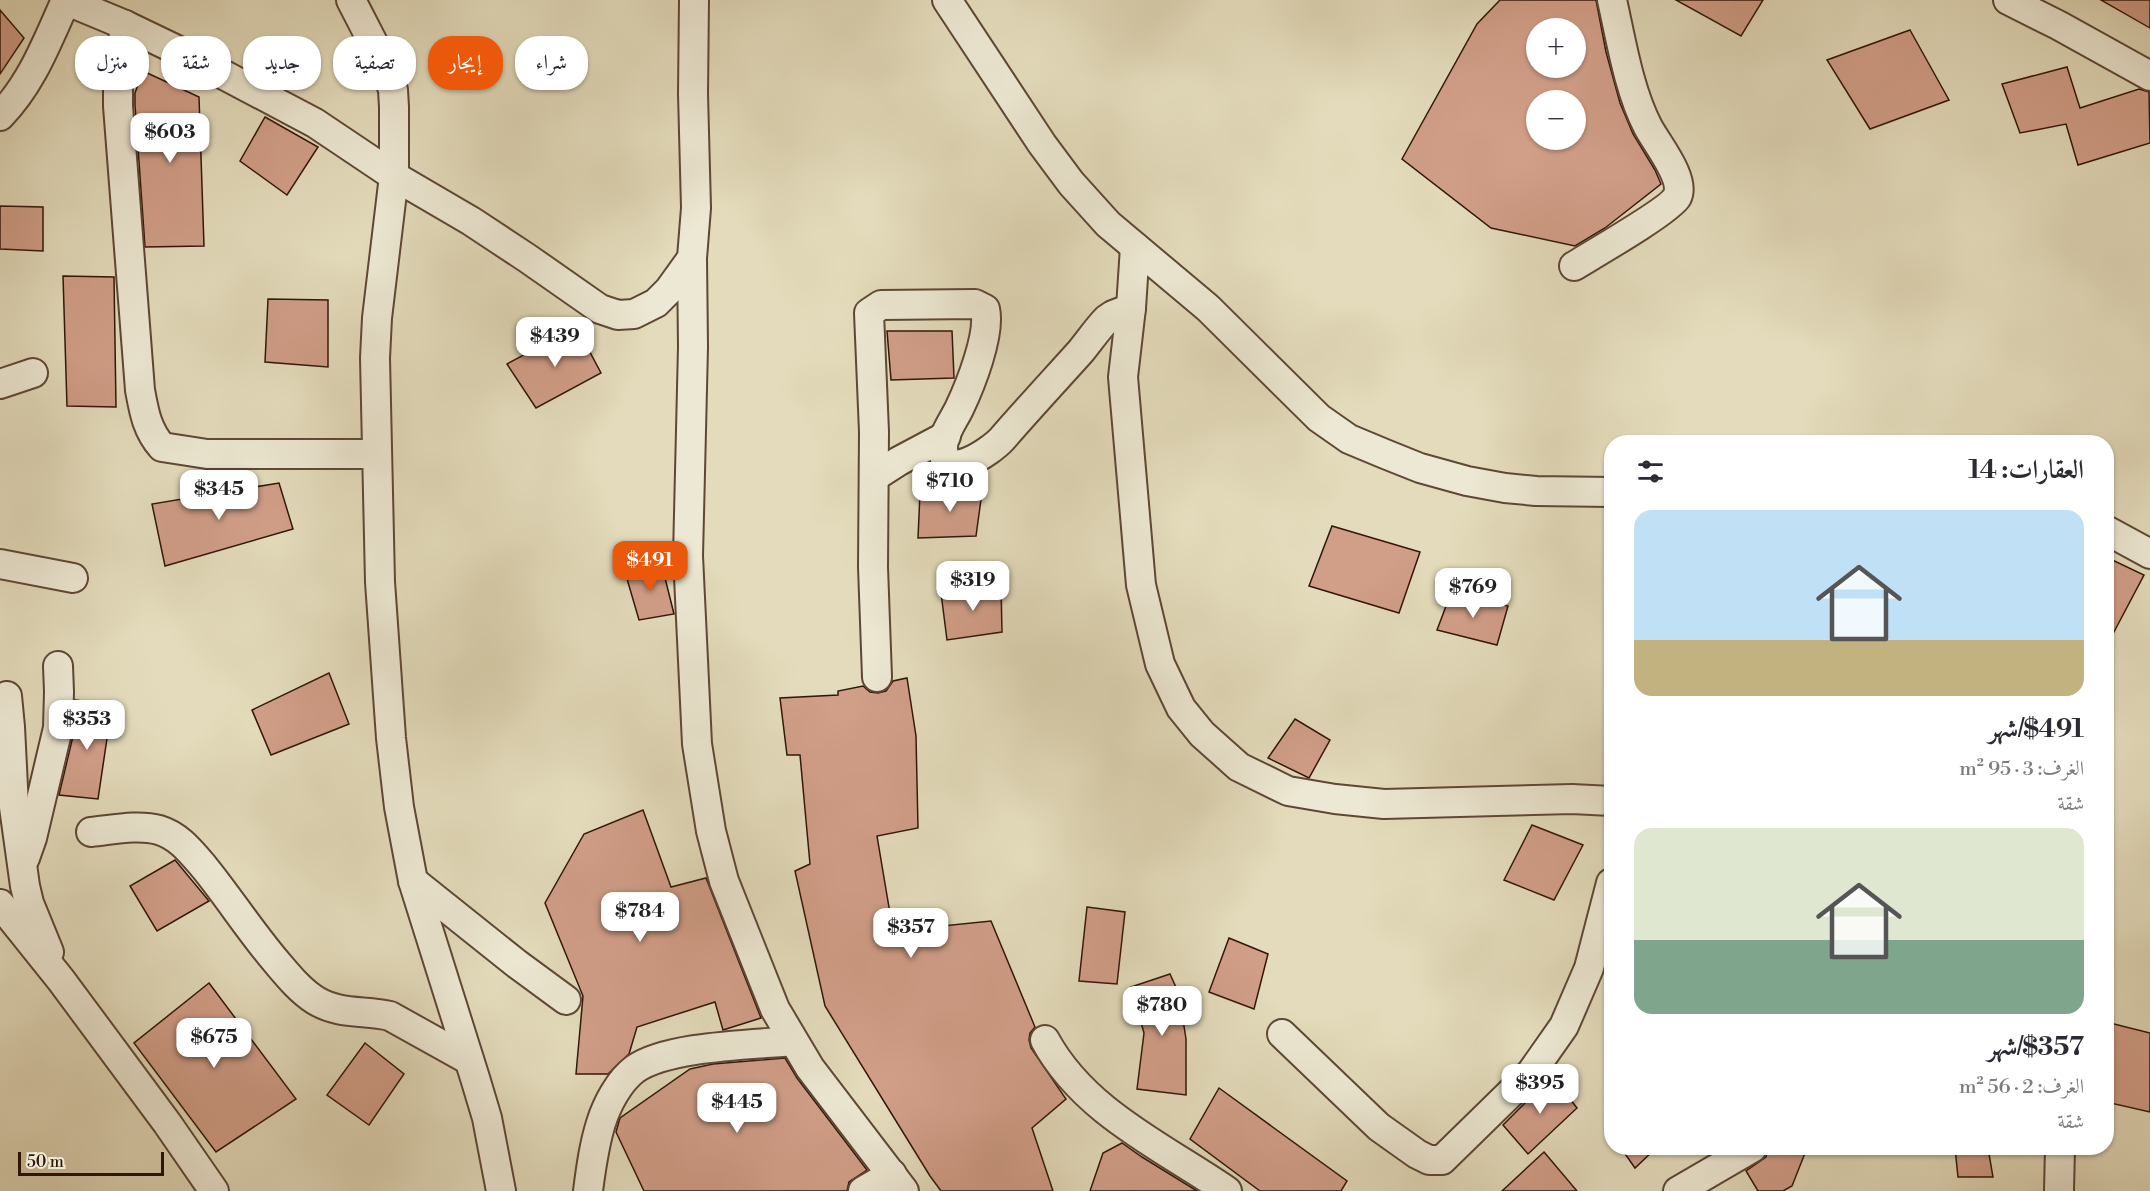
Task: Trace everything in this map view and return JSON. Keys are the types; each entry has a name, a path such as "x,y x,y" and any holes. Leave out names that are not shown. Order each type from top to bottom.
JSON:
{"street":[{"path":"0,116 31,77 65,0 125,25 226,75 315,123 394,176 471,221 600,309 618,315 634,315 645,310 669,290 692,258"},
{"path":"351,0 385,66 393,90 394,176 377,318 375,358 380,582 391,738 399,807 413,881 487,1118 501,1191"},
{"path":"694,0 693,94 696,208 692,258 693,347 688,556 696,733 702,787 724,881 775,1009 810,1068 898,1182 863,1191"},
{"path":"946,0 1042,144 1071,183 1108,224 1208,308 1319,418 1349,439 1420,468 1467,481 1505,488 1604,492"},
{"path":"1574,266 1662,210 1676,198 1679,189 1678,179 1647,125 1629,76 1612,0"},
{"path":"2008,0 2150,76"},
{"path":"125,25 118,83 120,140 140,390 144,415 151,434 162,447 207,454 376,453"},
{"path":"1135,247 1123,377 1141,585 1161,664 1181,708 1202,734 1239,767 1288,791 1335,799 1384,804 1572,798 1604,800"},
{"path":"877,677 873,567 873,398 869,313 875,307 892,304 975,304 985,309 983,337 973,379 943,446 944,454 949,462 956,464 968,463 994,448 1103,324 1113,315 1131,308"},
{"path":"0,384 33,373"},
{"path":"874,477 946,436"},
{"path":"2114,534 2150,554"},
{"path":"0,564 73,578"},
{"path":"23,862 32,838 56,738 59,714 58,666"},
{"path":"7,696 14,807 25,886 29,903 60,980"},
{"path":"91,832 154,829 175,837 195,856 270,955 292,980 315,1000 340,1011 390,1016 469,1060"},
{"path":"413,881 566,1000"},
{"path":"0,904 167,1123 214,1191"},
{"path":"1282,1034 1379,1127 1417,1154 1429,1160 1442,1160 1531,1073 1564,1026 1589,968 1604,910"},
{"path":"1045,1040 1053,1054 1080,1085 1124,1124 1149,1143 1227,1191"},
{"path":"588,1191 594,1146 601,1123 610,1102 633,1071 646,1062 665,1056 698,1050 793,1041"},
{"path":"1678,1191 1740,1155"},
{"path":"2059,1191 2060,1155"}],"building":[{"path":"1500,0 1596,0 1606,52 1620,103 1633,134 1661,184 1605,228 1575,246 1491,228 1402,159 1477,24"},
{"path":"1676,0 1763,0 1741,36"},
{"path":"2101,0 2150,0 2150,28"},
{"path":"0,10 24,38 0,74"},
{"path":"1910,30 1949,100 1870,129 1827,60"},
{"path":"2067,67 2080,108 2139,89 2149,92 2150,143 2078,165 2066,124 2020,133 2002,84"},
{"path":"149,74 161,79 161,90 184,90 199,97 204,246 145,247 136,90 149,90"},
{"path":"265,117 318,147 287,195 240,161"},
{"path":"0,206 43,207 43,251 0,249"},
{"path":"63,276 114,277 116,407 67,406"},
{"path":"268,299 328,300 328,367 265,362"},
{"path":"575,324 601,373 536,408 507,364 565,333"},
{"path":"887,331 952,331 954,378 891,380"},
{"path":"279,483 293,529 165,566 152,504"},
{"path":"983,485 976,536 918,538 920,493"},
{"path":"1332,526 1420,552 1399,613 1309,586"},
{"path":"2114,561 2144,575 2114,632"},
{"path":"661,562 674,614 639,620 625,572"},
{"path":"1001,585 1002,632 947,640 941,593"},
{"path":"1451,593 1508,606 1497,645 1437,630"},
{"path":"329,673 349,724 271,755 252,710"},
{"path":"907,678 916,736 918,828 877,836 893,931 991,921 1035,1027 1030,1033 1031,1048 1066,1099 1032,1128 1053,1191 941,1191 825,1006 795,871 810,864 800,755 787,755 780,698 838,695 838,691 863,686 870,692 878,693 886,691 893,681"},
{"path":"75,700 112,705 98,799 59,795 74,732"},
{"path":"1295,719 1330,740 1309,778 1268,758"},
{"path":"643,810 671,887 706,878 761,1018 723,1030 715,1002 637,1027 629,1054 608,1074 576,1074 583,996 545,903 584,834"},
{"path":"1532,825 1583,845 1554,900 1504,880"},
{"path":"175,860 209,901 157,931 130,886"},
{"path":"1087,907 1125,912 1117,984 1079,981"},
{"path":"1229,938 1268,954 1254,1009 1209,992"},
{"path":"1170,974 1179,994 1186,1039 1186,1095 1137,1089 1144,1033 1131,987"},
{"path":"209,983 296,1099 216,1152 134,1043"},
{"path":"2114,1024 2150,1033 2150,1112 2114,1104"},
{"path":"365,1043 404,1074 369,1125 327,1095"},
{"path":"785,1058 797,1078 867,1170 849,1182 847,1191 644,1191 616,1132 620,1118 690,1069 713,1064"},
{"path":"1552,1076 1577,1108 1528,1154 1503,1125"},
{"path":"1219,1088 1347,1181 1341,1191 1260,1191 1190,1139"},
{"path":"1122,1143 1197,1191 1090,1191 1103,1153"},
{"path":"1544,1152 1577,1191 1502,1191"},
{"path":"1626,1155 1649,1155 1635,1168"},
{"path":"1766,1155 1804,1155 1792,1186 1783,1191 1758,1191 1746,1171"},
{"path":"1956,1155 1989,1155 1993,1177 1958,1177"}]}
